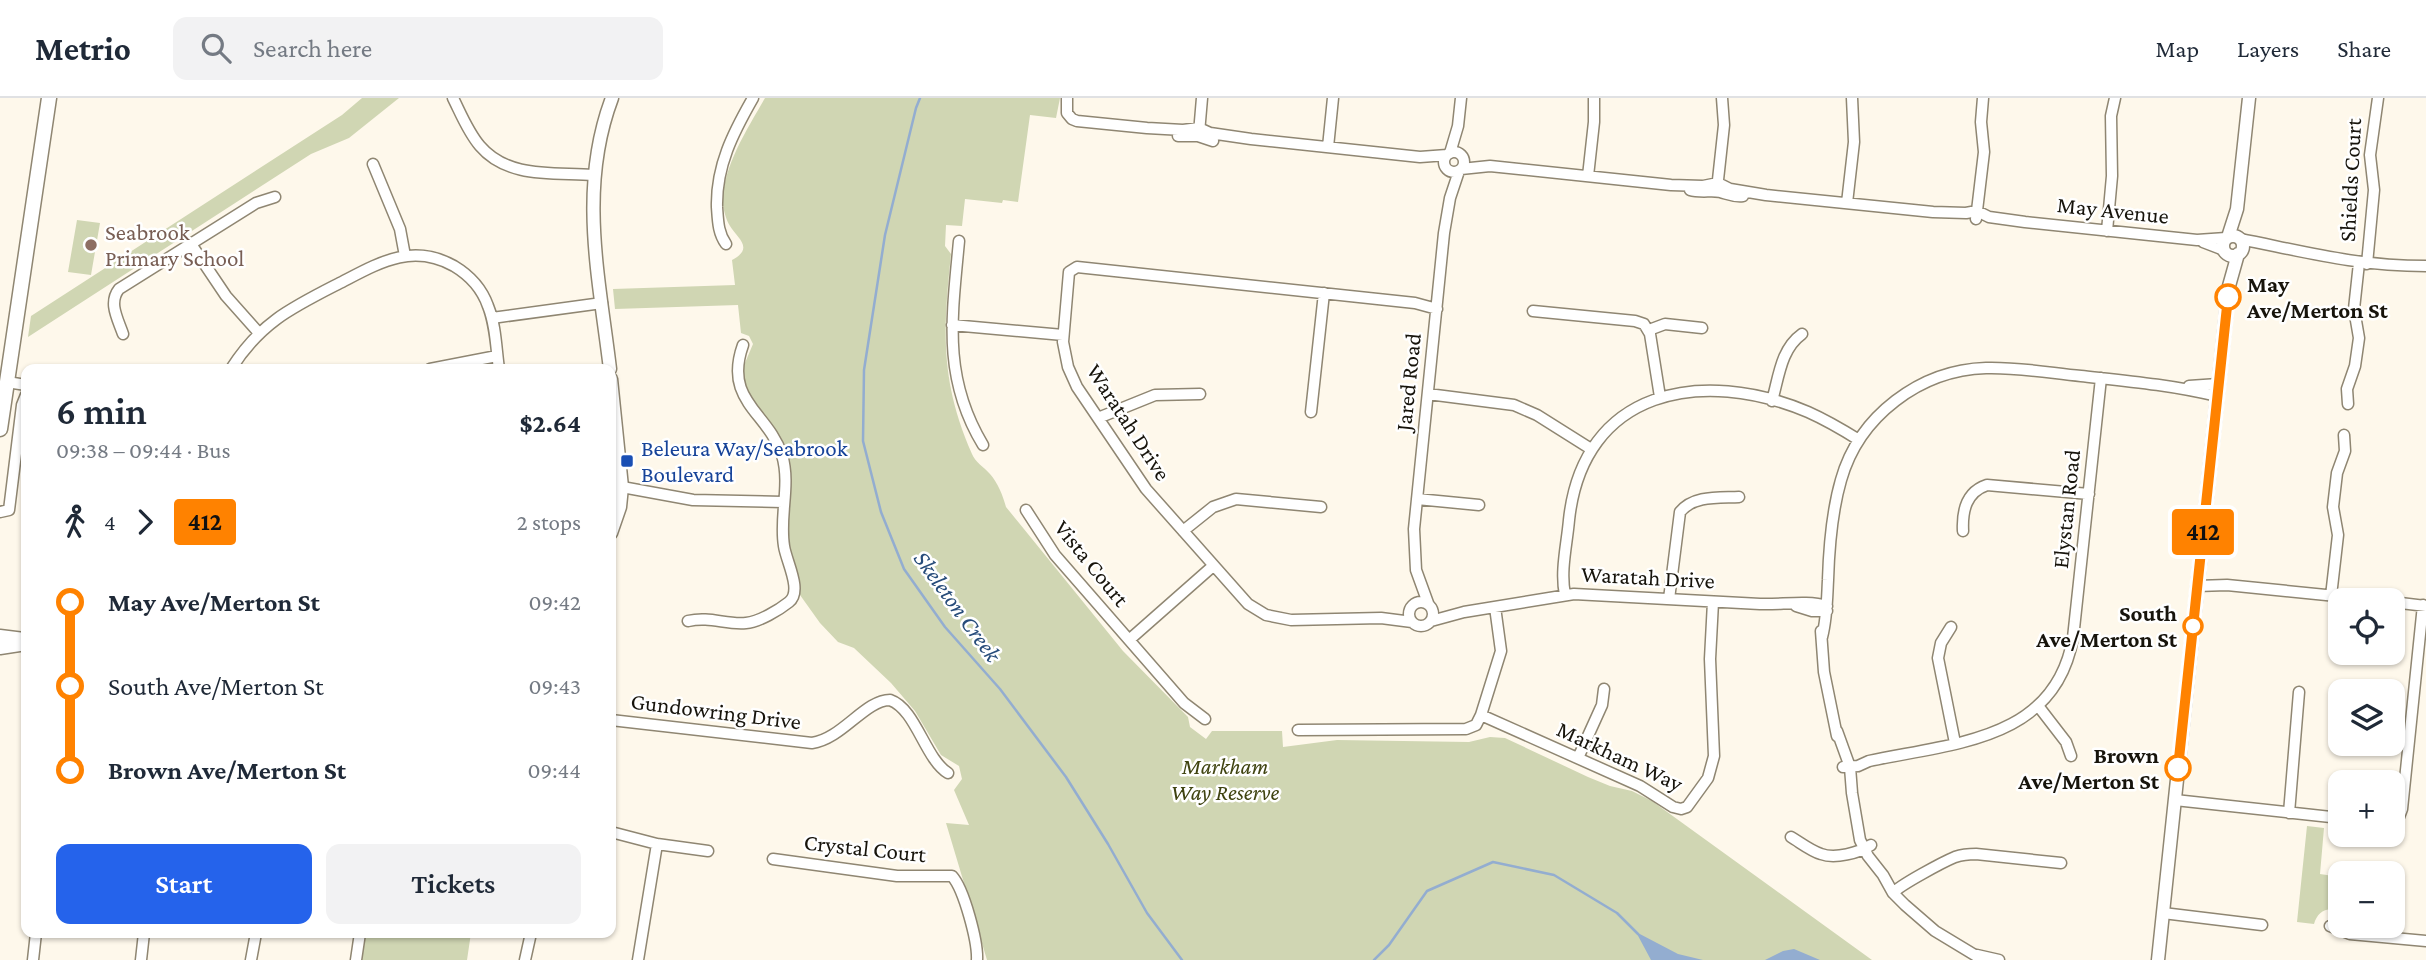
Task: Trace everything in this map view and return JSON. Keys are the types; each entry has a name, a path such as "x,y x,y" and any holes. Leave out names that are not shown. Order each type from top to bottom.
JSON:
{"main road":[{"path":"0,429 49,98"}],"street":[{"path":"453,98 480,145 505,164 530,172 593,175"},
{"path":"609,364 592,219 593,175 602,126 612,98"},
{"path":"726,244 718,227 717,183 731,140 753,98"},
{"name":"May Avenue","path":"1068,98 1066,110 1069,117 1077,121 1183,130 1671,185 1704,193 1717,187 1732,196 1766,195 1966,213 2233,245 2270,246 2363,263 2426,266"},
{"path":"1199,132 1202,98"},
{"path":"1328,147 1333,98"},
{"path":"1454,162 1461,98"},
{"path":"1588,176 1594,98"},
{"path":"1717,187 1724,125 1722,98"},
{"path":"1847,203 1854,142 1852,98"},
{"path":"1977,215 1983,162 1983,98"},
{"path":"2107,231 2112,168 2111,116 2115,98"},
{"path":"2158,960 2249,98"},
{"name":"Shields Court","path":"2348,404 2347,389 2355,366 2359,338 2354,309 2374,190 2370,155 2378,98"},
{"name":"Jared Road","path":"1411,607 1416,570 1413,537 1454,162"},
{"path":"373,164 400,229 405,256"},
{"path":"123,334 114,306 117,292 256,203 275,197"},
{"path":"959,241 952,325 956,380 968,418 983,445"},
{"path":"191,244 226,296 258,332"},
{"path":"234,364 258,332 306,300 375,265 405,256 432,257 461,270 481,292 492,318 498,364"},
{"name":"Waratah Drive","path":"1412,622 1381,618 1291,620 1266,615 1248,604 1146,489 1077,387 1068,367 1063,335 1068,276 1072,268 1077,267 1437,305"},
{"path":"1311,412 1324,293"},
{"path":"492,318 602,303"},
{"path":"1533,311 1644,324 1649,330 1660,397"},
{"path":"1649,330 1665,324 1702,328"},
{"path":"952,325 1063,335"},
{"path":"1772,401 1785,354 1793,341 1802,334"},
{"path":"688,621 706,618 750,623 786,604 794,596 795,589 783,542 786,479 781,452 771,433 748,403 739,381 738,363 743,345"},
{"path":"456,364 497,356"},
{"path":"1998,960 1980,958 1935,931 1910,909 1879,870 1865,847 1824,671 1822,637 1839,487 1846,467 1859,440 1897,399 1925,383 1955,372 1997,368 2218,390"},
{"name":"Elystan Road","path":"1847,766 2000,731 2039,707 2058,683 2071,650 2101,378"},
{"path":"7,382 21,384"},
{"path":"1565,595 1563,579 1571,502 1580,471 1602,435 1624,415 1660,397 1703,391 1744,394 1810,413 1859,440"},
{"path":"1098,418 1156,395 1200,394"},
{"path":"1428,394 1514,405 1537,415 1591,449"},
{"path":"0,512 6,512 10,507 21,412"},
{"path":"616,428 622,487 616,518"},
{"path":"2332,588 2338,534 2333,507 2337,472 2345,451 2344,435"},
{"path":"1963,531 1967,502 1973,493 1987,485 2089,494"},
{"path":"622,487 693,500 783,502"},
{"path":"1669,599 1680,512 1695,500 1739,497"},
{"path":"1183,531 1213,507 1236,499 1321,507"},
{"path":"1417,499 1479,505"},
{"name":"Vista Court","path":"1026,510 1055,555 1184,703 1205,719"},
{"name":"Vista Court","path":"1129,640 1213,566"},
{"name":"Jared Road","path":"1416,570 1429,605"},
{"path":"2198,581 2328,596"},
{"name":"Waratah Drive","path":"1431,621 1464,612 1565,595 1591,594 1824,608"},
{"path":"1418,602 1429,605 1433,615 1431,621 1422,626 1412,622 1409,616 1411,607 1418,602"},
{"name":"Markham Way","path":"1481,715 1648,790 1673,807 1684,808 1692,802 1708,778 1715,748 1710,659 1713,602"},
{"path":"2405,603 2424,605 2405,781"},
{"name":"Waratah Drive","path":"1429,605 1464,612"},
{"name":"Waratah Drive","path":"1381,618 1411,607"},
{"path":"1298,730 1466,729 1476,725 1501,650 1495,607"},
{"path":"1951,626 1941,643 1938,658 1955,743"},
{"path":"0,636 21,641"},
{"path":"0,648 21,643"},
{"path":"1578,758 1602,705 1604,689"},
{"path":"2289,813 2299,692"},
{"name":"Gundowring Drive","path":"616,721 812,743 828,739 877,703 887,700 898,704 916,727 939,766 948,774"},
{"path":"2039,707 2066,741 2071,755"},
{"path":"2175,800 2328,817"},
{"path":"616,833 657,844 708,852"},
{"path":"1791,837 1823,855 1846,853 1865,847"},
{"path":"638,960 657,844"},
{"path":"1897,891 1953,858 1976,854 2061,863"},
{"name":"Crystal Court","path":"773,859 897,876 952,876 961,892 977,947 977,960"},
{"path":"2163,913 2262,925"},
{"path":"33,960 35,938"},
{"path":"141,960 143,938"},
{"path":"251,960 255,938"},
{"path":"356,960 359,938"},
{"path":"525,960 530,938"},
{"path":"2388,938 2426,942"}],"green space":[{"path":"362,98 399,98 349,138 311,154 28,337 31,316 342,115"},
{"name":"Markham Way Reserve","path":"765,98 1060,98 1056,118 1030,115 1018,202 965,199 962,226 946,225 945,246 951,254 946,307 949,379 954,403 973,457 995,481 1006,507 1123,651 1188,717 1190,727 1206,739 1212,731 1282,731 1283,747 1337,740 1469,742 1490,737 1505,738 1588,777 1632,791 1652,801 1872,960 987,960 946,823 969,825 954,790 962,779 959,766 941,755 915,711 891,683 854,648 838,642 800,595 787,541 789,481 759,412 745,388 742,370 753,344 749,336 741,333 738,305 615,309 613,289 735,285 732,260 739,256 743,247 726,218 723,205 726,177 737,149"},
{"path":"77,220 100,223 91,275 68,272"},
{"path":"2307,826 2324,828 2320,874 2328,875 2328,909 2317,917 2314,924 2297,922"},
{"path":"363,938 470,938 467,960 360,960"}],"water":[{"path":"1636,932 1678,954 1703,960 1651,960"},
{"path":"1794,949 1820,960 1765,960 1783,951"}],"waterway":[{"name":"Skeleton Creek","path":"920,98 885,235 864,370 863,441 881,512 904,569 945,627 1000,689 1066,777 1147,913 1182,960"},
{"name":"Skeleton Creek","path":"1374,960 1389,945 1427,891 1493,862 1554,875 1617,913 1638,934"}],"bus line":[{"name":"412","path":"2178,768 2228,297"}],"place":[{"name":"Seabrook Primary School","path":"91,245"},
{"name":"May Ave/Merton St","path":"2228,297"},
{"name":"Beleura Way/Seabrook Boulevard","path":"627,461"},
{"name":"South Ave/Merton St","path":"2193,626"},
{"name":"Brown Ave/Merton St","path":"2178,768"}]}
